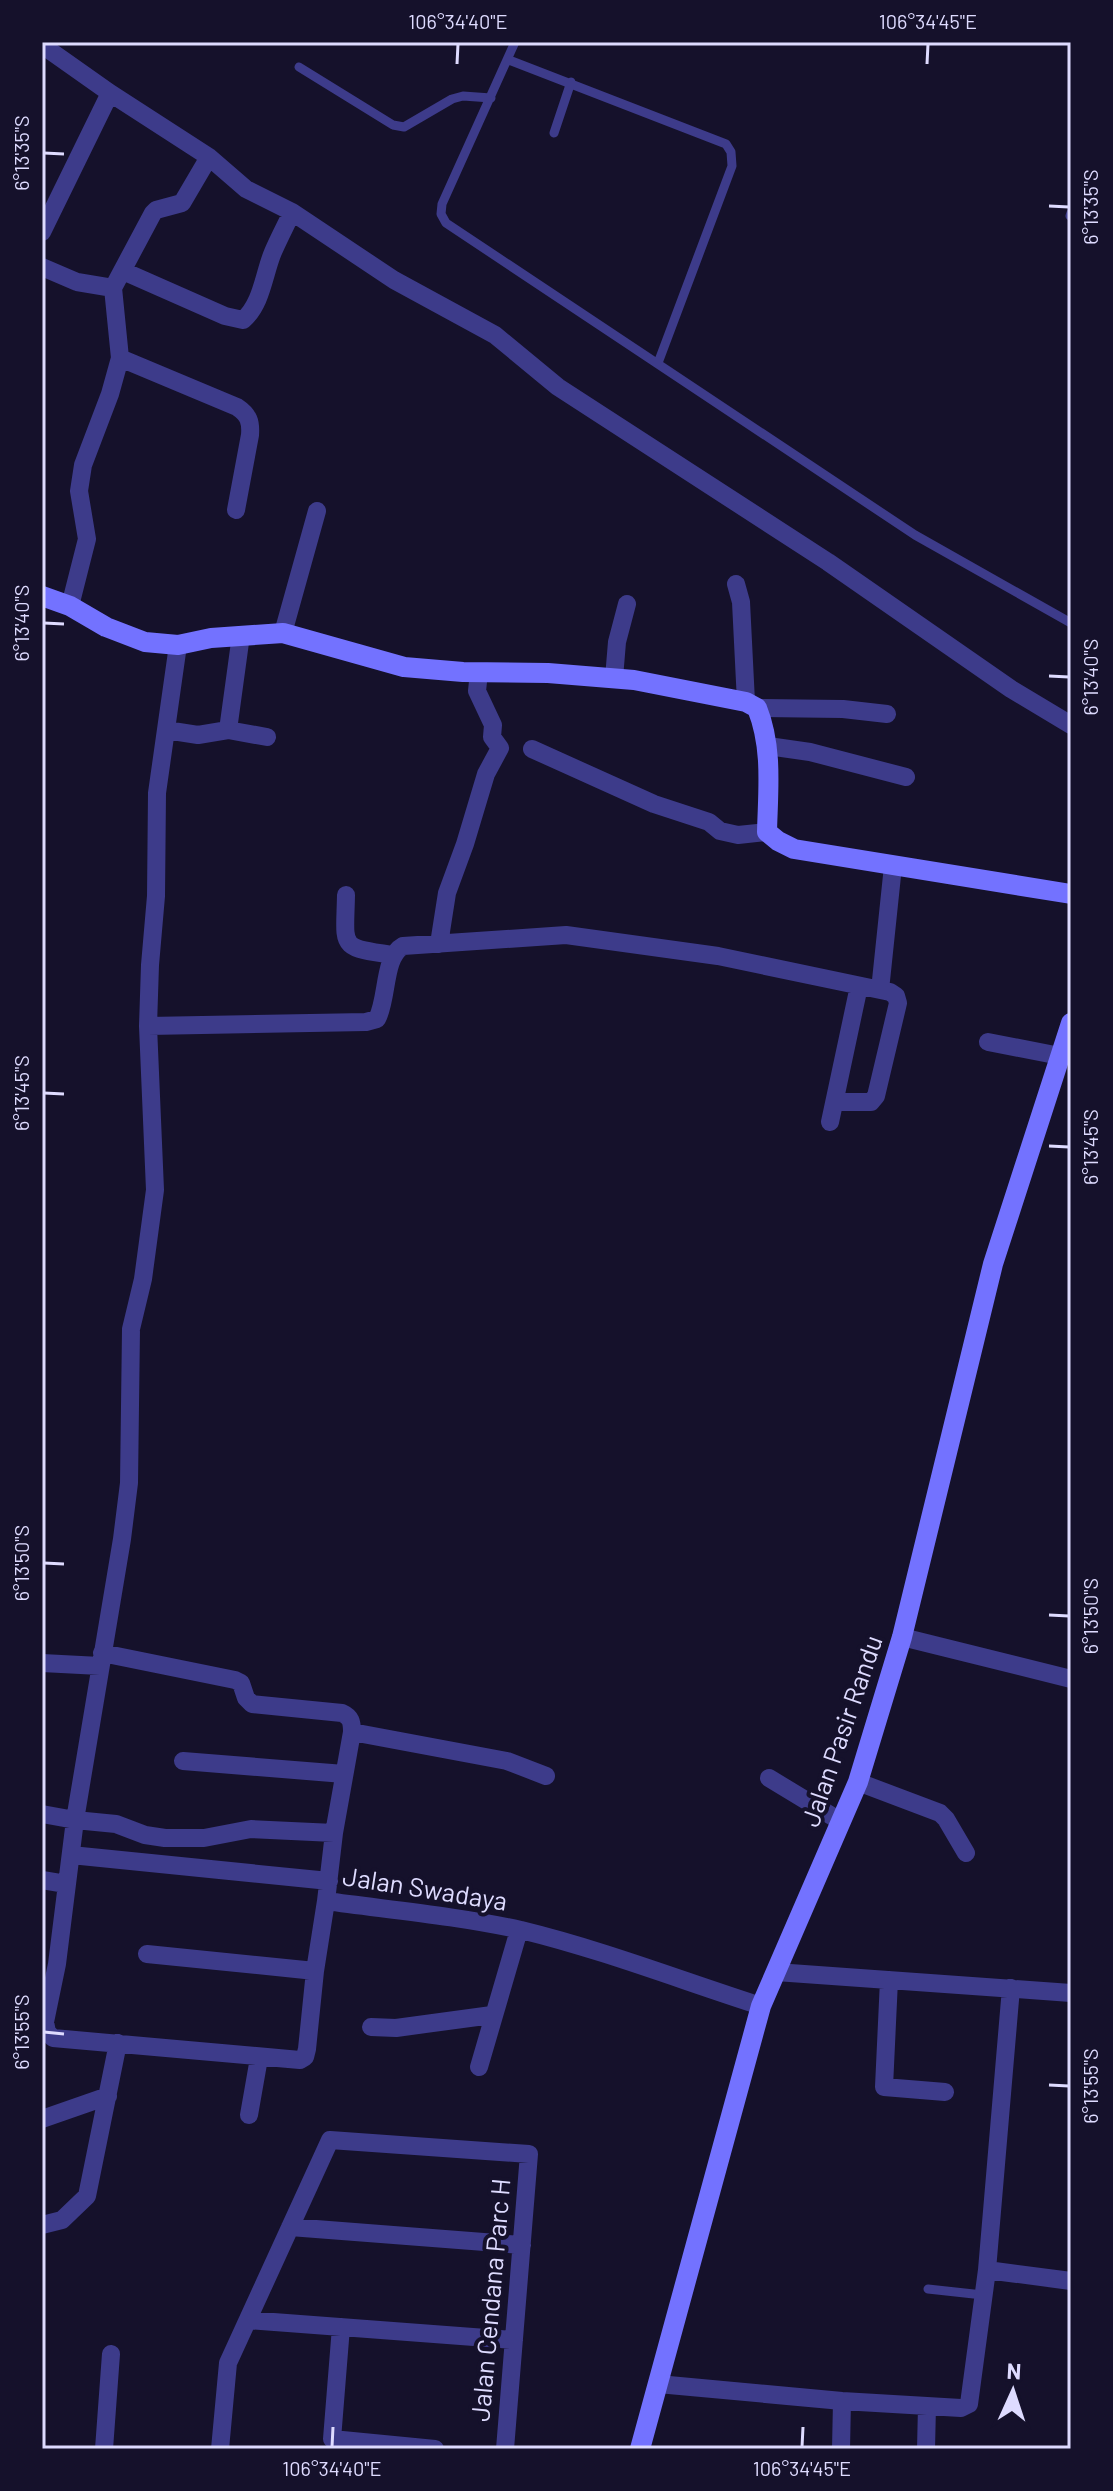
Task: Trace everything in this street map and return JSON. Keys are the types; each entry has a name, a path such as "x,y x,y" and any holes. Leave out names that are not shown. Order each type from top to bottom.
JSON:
{"main road":[{"path":"42,596 70,606 127,637 145,642 178,645 211,638 283,633 404,667 614,678 683,688 752,705 765,728 768,746 767,832 778,841 794,849 1071,894"},
{"name":"Jalan Pasir Randu","path":"640,2449 761,2006 858,1782 902,1637 993,1264 1071,1023"}],"street":[{"path":"42,45 209,157 246,189 292,212 394,280 495,335 558,387 828,562 1011,689 1071,725"},
{"path":"42,232 110,93"},
{"path":"70,606 87,539 79,491 83,465 120,358 118,279 153,213 182,203 209,157"},
{"path":"42,267 77,282 118,279 243,320 250,314 262,289 272,253 292,212"},
{"path":"120,358 237,407 246,414 250,435 236,510"},
{"path":"283,633 317,511"},
{"path":"736,584 741,602 752,705 854,709 887,714"},
{"path":"614,678 617,642 627,604"},
{"path":"228,730 241,635"},
{"path":"178,645 157,793 156,896 148,1026 155,1190 143,1279 131,1329 129,1483 71,1855 50,1963 45,2022 47,2032 53,2038 300,2060 305,2057 326,1901"},
{"path":"439,944 447,893 486,774 500,748 492,737 493,725 477,691 479,672"},
{"path":"166,730 198,735 228,730 267,737"},
{"path":"768,746 810,752 906,777"},
{"path":"532,749 654,804 709,822 720,831 738,835 767,832"},
{"path":"880,990 893,866"},
{"path":"346,895 349,945 354,950 392,955"},
{"path":"148,1026 366,1022 377,1019 382,1010 392,955 403,946 566,935 718,956 896,996 898,1003 876,1096 871,1102 835,1102"},
{"path":"830,1122 859,986"},
{"path":"988,1042 1060,1056"},
{"path":"902,1637 1071,1679"},
{"path":"42,1663 101,1660 235,1680 241,1683 246,1698 252,1704 342,1713 352,1723 352,1732 507,1761 546,1776"},
{"name":"Jalan Swadaya","path":"352,1732 334,1833 326,1901 519,1930 614,1955 672,1978 761,2006"},
{"path":"183,1761 344,1774"},
{"path":"769,1778 840,1821"},
{"path":"858,1782 940,1813 966,1853"},
{"path":"42,1814 116,1824 145,1835 165,1838 204,1838 251,1829 334,1833"},
{"path":"71,1855 329,1881"},
{"path":"42,1880 66,1884"},
{"path":"479,2067 519,1930"},
{"path":"147,1954 315,1971"},
{"path":"776,1972 1071,1993"},
{"path":"889,1980 884,2087 945,2092"},
{"path":"658,2384 842,2401 961,2408 969,2404 987,2270 1011,1988"},
{"path":"371,2027 404,2027 492,2015"},
{"path":"42,2225 62,2220 87,2196 118,2043"},
{"path":"249,2115 259,2058"},
{"path":"42,2119 108,2096"},
{"name":"Jalan Cendana Parc H","path":"290,2227 330,2140 529,2154 505,2449"},
{"path":"220,2449 228,2363 290,2227 522,2245"},
{"path":"987,2270 1071,2281"},
{"path":"248,2320 514,2340"},
{"path":"341,2327 332,2439 435,2449"},
{"path":"104,2449 111,2354"},
{"path":"841,2449 842,2401"},
{"path":"926,2449 927,2406"}],"lane":[{"path":"515,42 442,204 441,214 446,223 915,535 1071,623"},
{"path":"509,60 726,144 731,152 732,166 658,363"},
{"path":"299,67 393,125 404,127 452,99 463,96 491,98"},
{"path":"554,133 571,82"},
{"path":"928,2289 983,2295"}]}
